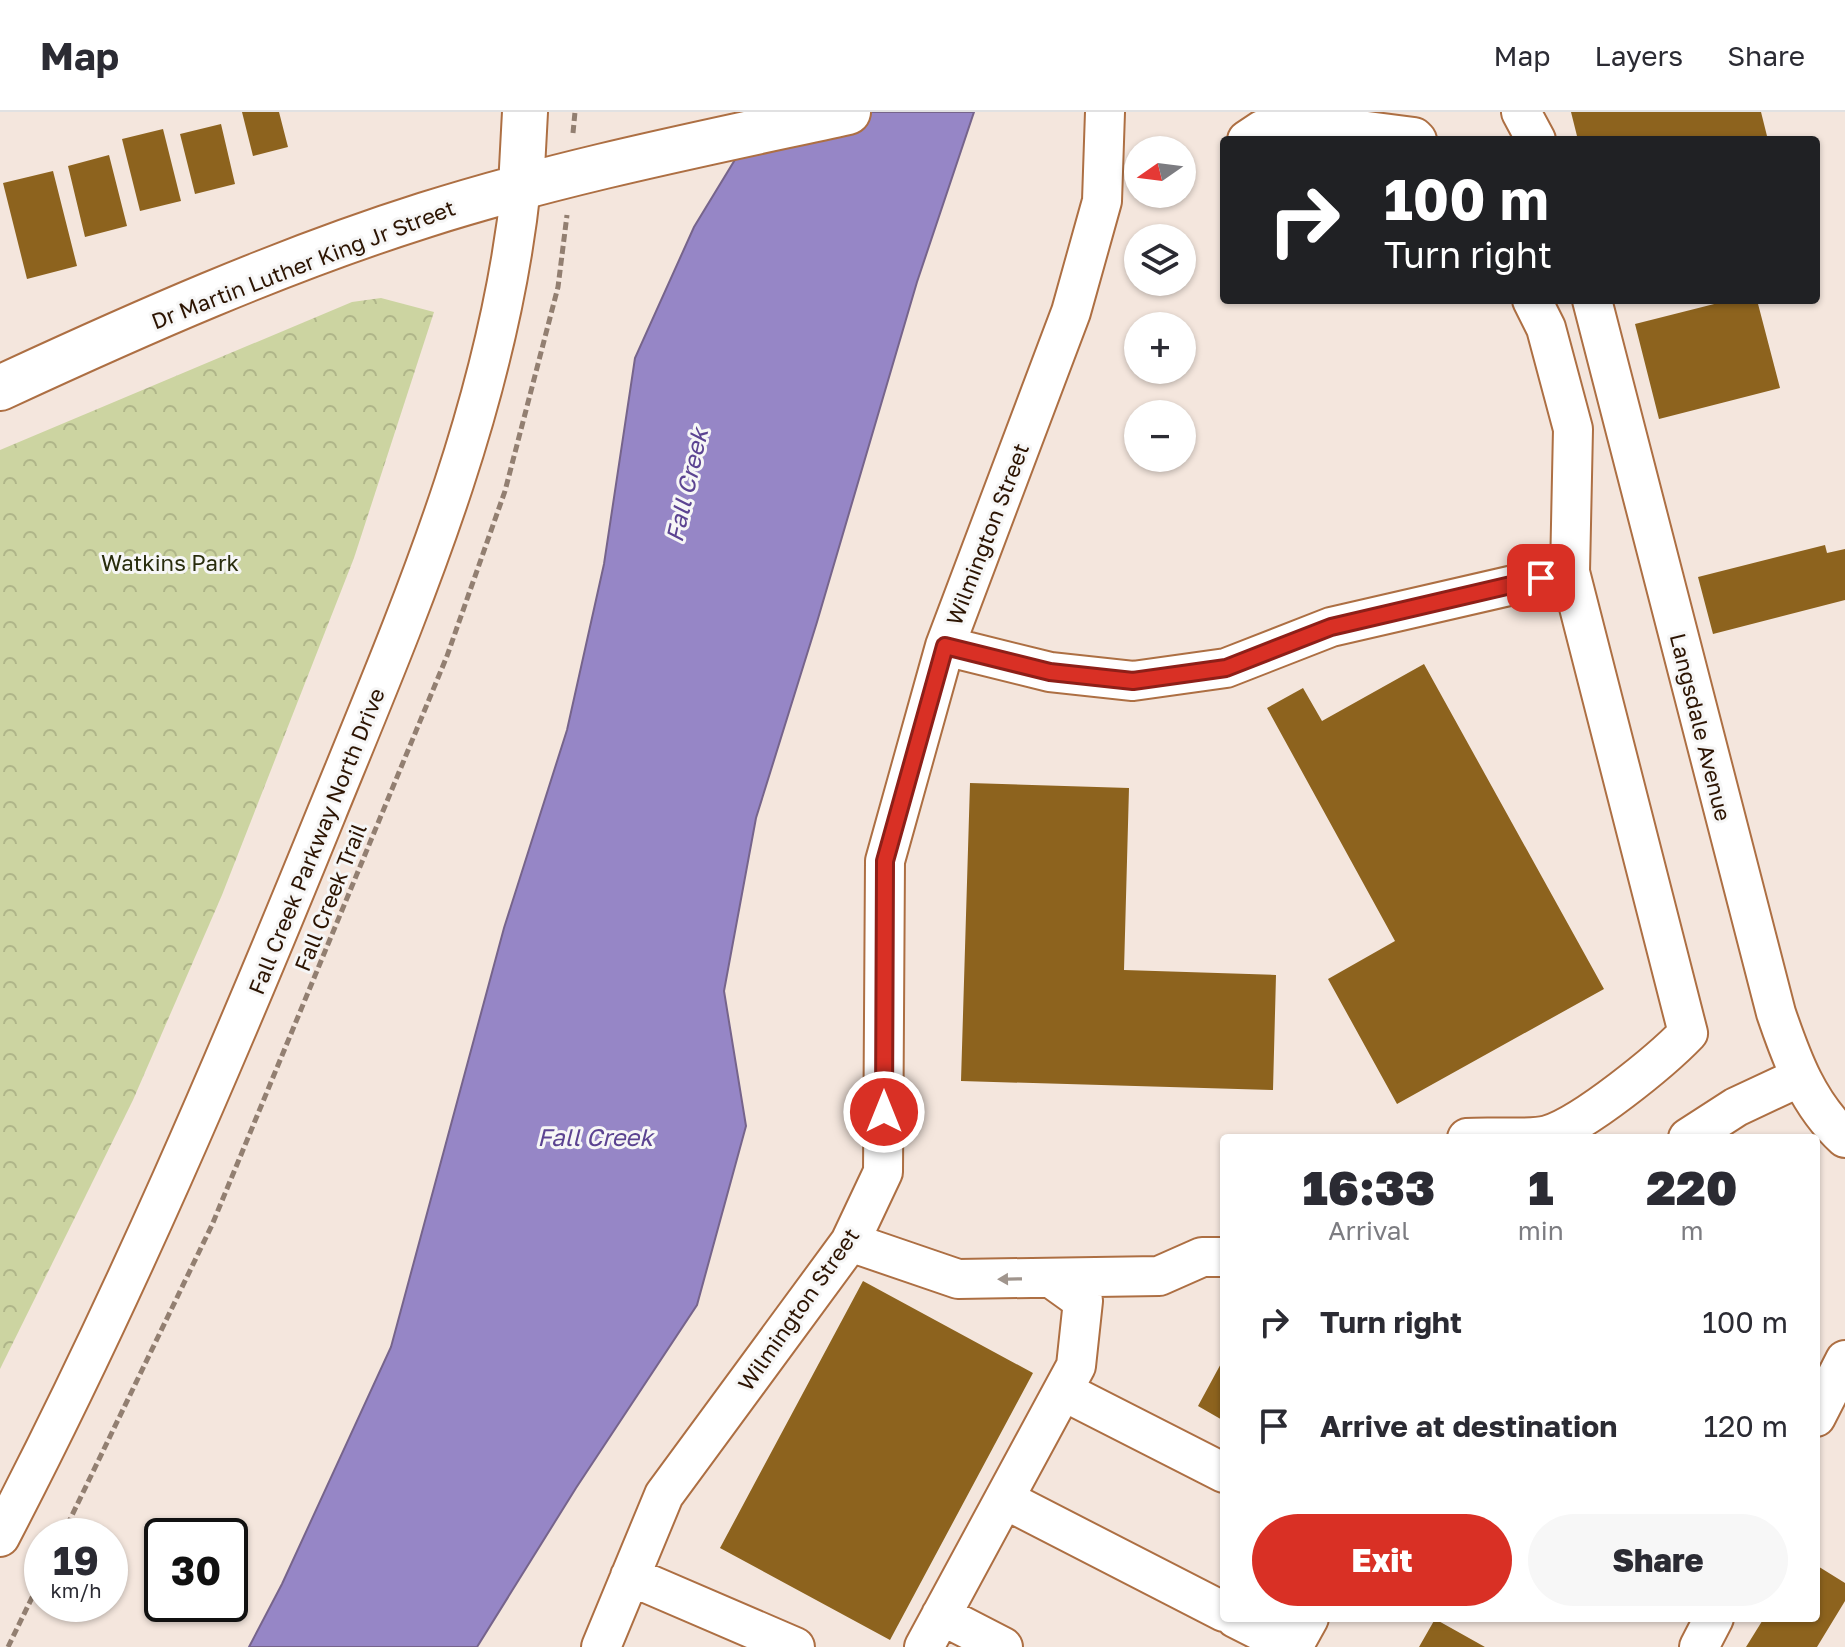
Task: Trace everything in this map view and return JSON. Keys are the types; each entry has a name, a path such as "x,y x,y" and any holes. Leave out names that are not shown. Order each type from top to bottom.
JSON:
{"main road":[{"name":"Fall Creek Parkway North Drive","path":"521,187 525,112"},
{"name":"Dr Martin Luther King Jr Street","path":"0,388 107,339 326,250 425,215 623,161 848,112"}],"street":[{"name":"Wilmington Street","path":"601,1647 664,1495 850,1242 883,1172 885,861 945,646 1071,312 1102,201 1105,112"},
{"path":"1521,112 1534,136"},
{"path":"1253,136 1262,130 1327,126 1406,136"},
{"name":"Fall Creek Parkway North Drive","path":"0,1537 99,1341 178,1171 392,655 466,450 482,394 511,269 521,187"},
{"path":"1534,304 1546,328 1573,429 1570,572 1688,1033 1670,1052 1585,1116 1551,1134"},
{"name":"Langsdale Avenue","path":"1593,304 1776,1013 1800,1077 1828,1122 1845,1138"},
{"path":"945,646 1050,672 1133,681 1226,668 1331,627 1570,572"},
{"path":"1694,1134 1736,1107 1800,1077"},
{"path":"1738,1134 1800,1077"},
{"path":"850,1242 958,1279 1159,1276 1202,1257 1220,1257"},
{"path":"1083,1301 1122,1277"},
{"path":"1051,1278 1083,1301"},
{"path":"1003,1647 932,1631 1076,1366 1083,1301"},
{"path":"1820,1409 1845,1360"},
{"path":"1063,1391 1220,1471"},
{"path":"1004,1499 1220,1610"},
{"path":"630,1576 795,1647"},
{"path":"1243,1622 1292,1647 1307,1622"},
{"path":"1699,1647 1712,1622"}],"path":[{"name":"Fall Creek Trail","path":"71,1518 212,1225 447,656 505,491 550,324 565,248"},
{"path":"8,1647 24,1614"}],"green space":[{"name":"Watkins Park","path":"381,298 434,312 354,558 222,895 133,1100 0,1369 0,450 352,302"}],"water":[{"name":"Fall Creek","path":"764,112 974,112 917,282 756,818 724,991 746,1126 697,1305 576,1488 477,1647 249,1647 282,1584 391,1347 504,928 567,730 604,564 635,358 694,227"}],"building":[{"path":"242,112 279,112 288,147 253,156"},
{"path":"1571,112 1761,112 1767,136 1577,136"},
{"path":"221,124 235,184 195,194 180,134"},
{"path":"163,129 181,201 140,211 122,139"},
{"path":"109,155 127,226 85,237 68,166"},
{"path":"53,171 77,266 27,279 3,183"},
{"path":"1714,304 1758,304 1780,388 1659,419 1635,324"},
{"path":"1825,545 1827,553 1845,549 1845,600 1713,634 1698,577"},
{"path":"1424,664 1604,989 1397,1104 1328,979 1395,941 1267,708 1303,688 1322,721"},
{"path":"970,783 1129,788 1124,970 1276,975 1273,1090 961,1081"},
{"path":"863,1281 1033,1373 890,1640 720,1548"},
{"path":"1220,1365 1220,1419 1198,1406"},
{"path":"1820,1567 1845,1583 1845,1601 1817,1647 1746,1647 1762,1622 1820,1622"},
{"path":"1433,1622 1440,1622 1485,1647 1419,1647"}],"route":[{"path":"884,1112 885,861 945,646 1050,672 1133,681 1226,668 1331,627 1541,578"}]}
